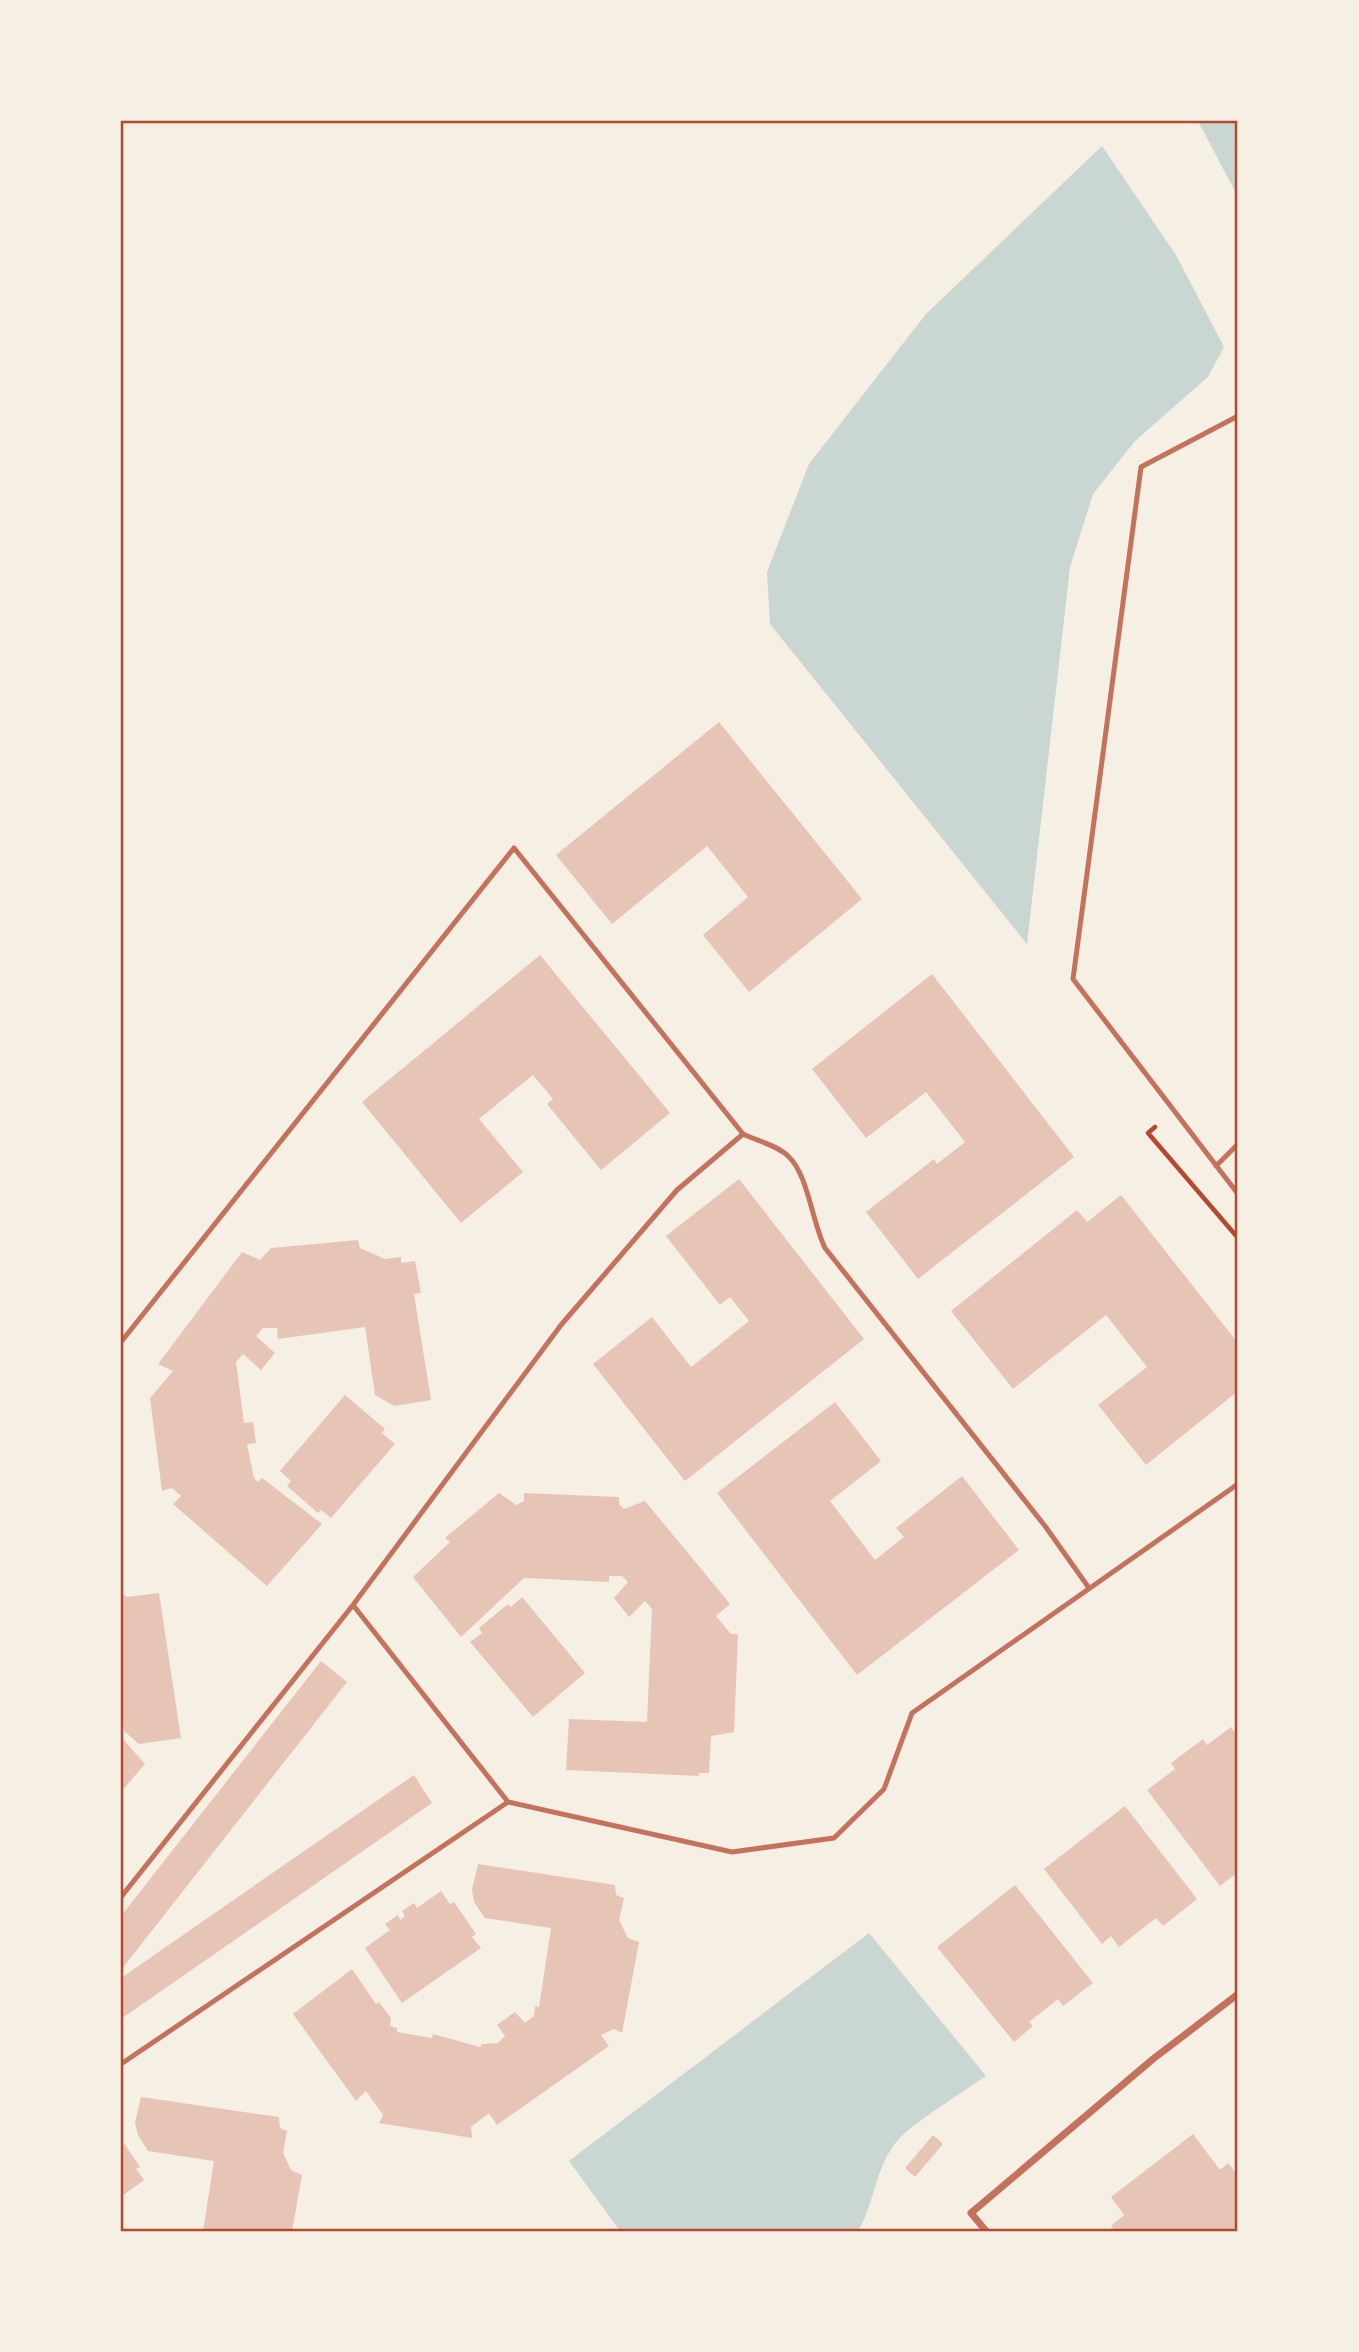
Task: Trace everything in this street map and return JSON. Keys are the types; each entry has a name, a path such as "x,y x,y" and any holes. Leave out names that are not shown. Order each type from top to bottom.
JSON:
{"street":[{"path":"986,2231 971,2213 1153,2059 1238,1994"}],"lane":[{"path":"1238,416 1140,467 1073,979 1238,1194"},
{"path":"121,1342 514,848 743,1134 789,1156 799,1171 825,1248 1045,1525 1089,1588"},
{"path":"121,1897 353,1605 561,1325 677,1190 743,1134"},
{"path":"1216,1166 1238,1144"},
{"path":"353,1605 508,1802 732,1852 834,1838 884,1788 912,1713 1238,1484"},
{"path":"121,2064 508,1802"}],"path":[{"path":"1155,1127 1148,1133 1238,1238"}],"shaded area":[{"path":"1198,121 1238,121 1238,197"},
{"path":"1102,146 1176,255 1224,347 1208,377 1135,441 1093,494 1070,567 1027,944 770,624 767,572 809,464 926,314"},
{"path":"869,1933 986,2076 926,2117 897,2141 884,2162 858,2231 620,2231 569,2161"}],"building":[{"path":"719,722 862,899 749,992 703,935 748,897 707,846 612,924 556,855"},
{"path":"540,955 670,1113 601,1170 547,1104 553,1099 533,1075 479,1119 523,1172 461,1223 362,1102"},
{"path":"932,974 1074,1157 918,1279 866,1212 934,1159 937,1164 965,1142 926,1092 866,1138 812,1069"},
{"path":"739,1179 864,1339 685,1481 593,1364 652,1317 691,1367 749,1321 730,1297 720,1305 666,1236"},
{"path":"1121,1195 1238,1343 1238,1391 1146,1465 1098,1405 1147,1367 1106,1315 1013,1389 951,1311 1077,1210 1087,1222"},
{"path":"358,1240 360,1248 385,1259 401,1257 401,1263 415,1261 421,1293 414,1294 431,1400 394,1406 375,1395 365,1327 278,1339 277,1328 263,1328 256,1336 275,1353 261,1370 243,1354 236,1362 244,1423 253,1422 256,1443 247,1444 254,1478 258,1482 262,1478 322,1524 267,1586 173,1504 181,1496 172,1488 162,1491 150,1398 173,1371 158,1364 242,1252 260,1260 271,1248"},
{"path":"345,1395 385,1429 382,1433 395,1444 331,1518 321,1510 318,1513 287,1486 291,1481 280,1471"},
{"path":"835,1402 881,1461 830,1501 875,1560 904,1537 896,1528 962,1476 1019,1550 857,1675 717,1493"},
{"path":"499,1493 516,1505 524,1501 524,1493 619,1497 619,1504 624,1509 645,1501 730,1604 716,1616 731,1634 738,1634 734,1732 711,1736 709,1773 699,1773 699,1776 566,1770 569,1719 647,1722 652,1609 645,1601 629,1617 614,1598 628,1582 622,1576 609,1576 609,1582 524,1578 461,1637 413,1577 450,1542 445,1538"},
{"path":"121,1592 127,1597 159,1593 181,1738 139,1744 124,1731 121,1706"},
{"path":"522,1597 585,1673 533,1717 470,1642 482,1633 479,1628 508,1604 511,1607"},
{"path":"321,1661 347,1682 121,1970 121,1916"},
{"path":"1231,1727 1238,1737 1238,1872 1220,1886 1147,1790 1175,1769 1171,1763 1203,1739 1207,1745"},
{"path":"121,1737 145,1764 121,1792"},
{"path":"414,1775 432,1803 121,2019 121,1978"},
{"path":"1125,1806 1197,1899 1163,1926 1156,1918 1119,1947 1111,1936 1102,1944 1044,1869"},
{"path":"478,1864 615,1885 616,1895 624,1898 619,1920 628,1938 639,1942 622,2033 614,2029 601,2035 609,2046 497,2125 489,2113 471,2127 472,2138 379,2123 383,2115 366,2091 356,2101 293,2014 352,1969 376,2004 379,2002 391,2018 390,2026 397,2028 397,2032 432,2038 433,2034 480,2047 482,2044 498,2043 505,2036 497,2025 515,2012 525,2023 534,2016 535,2006 539,2007 551,1928 485,1918 474,1902 472,1890"},
{"path":"1015,1885 1093,1983 1063,2006 1058,1999 1029,2022 1033,2026 1014,2042 937,1947"},
{"path":"441,1891 450,1904 454,1902 476,1934 472,1937 481,1948 402,2003 365,1948 390,1930 385,1924 398,1915 400,1920 405,1916 402,1911 414,1903 417,1908"},
{"path":"141,2097 279,2117 280,2128 287,2131 283,2153 291,2170 302,2175 292,2231 203,2231 214,2161 148,2151 138,2135 135,2123"},
{"path":"1193,2134 1220,2170 1228,2163 1238,2176 1238,2231 1115,2231 1111,2226 1124,2215 1111,2197"},
{"path":"933,2135 943,2144 915,2177 905,2168"},
{"path":"121,2139 140,2167 136,2169 144,2180 121,2197"}]}
